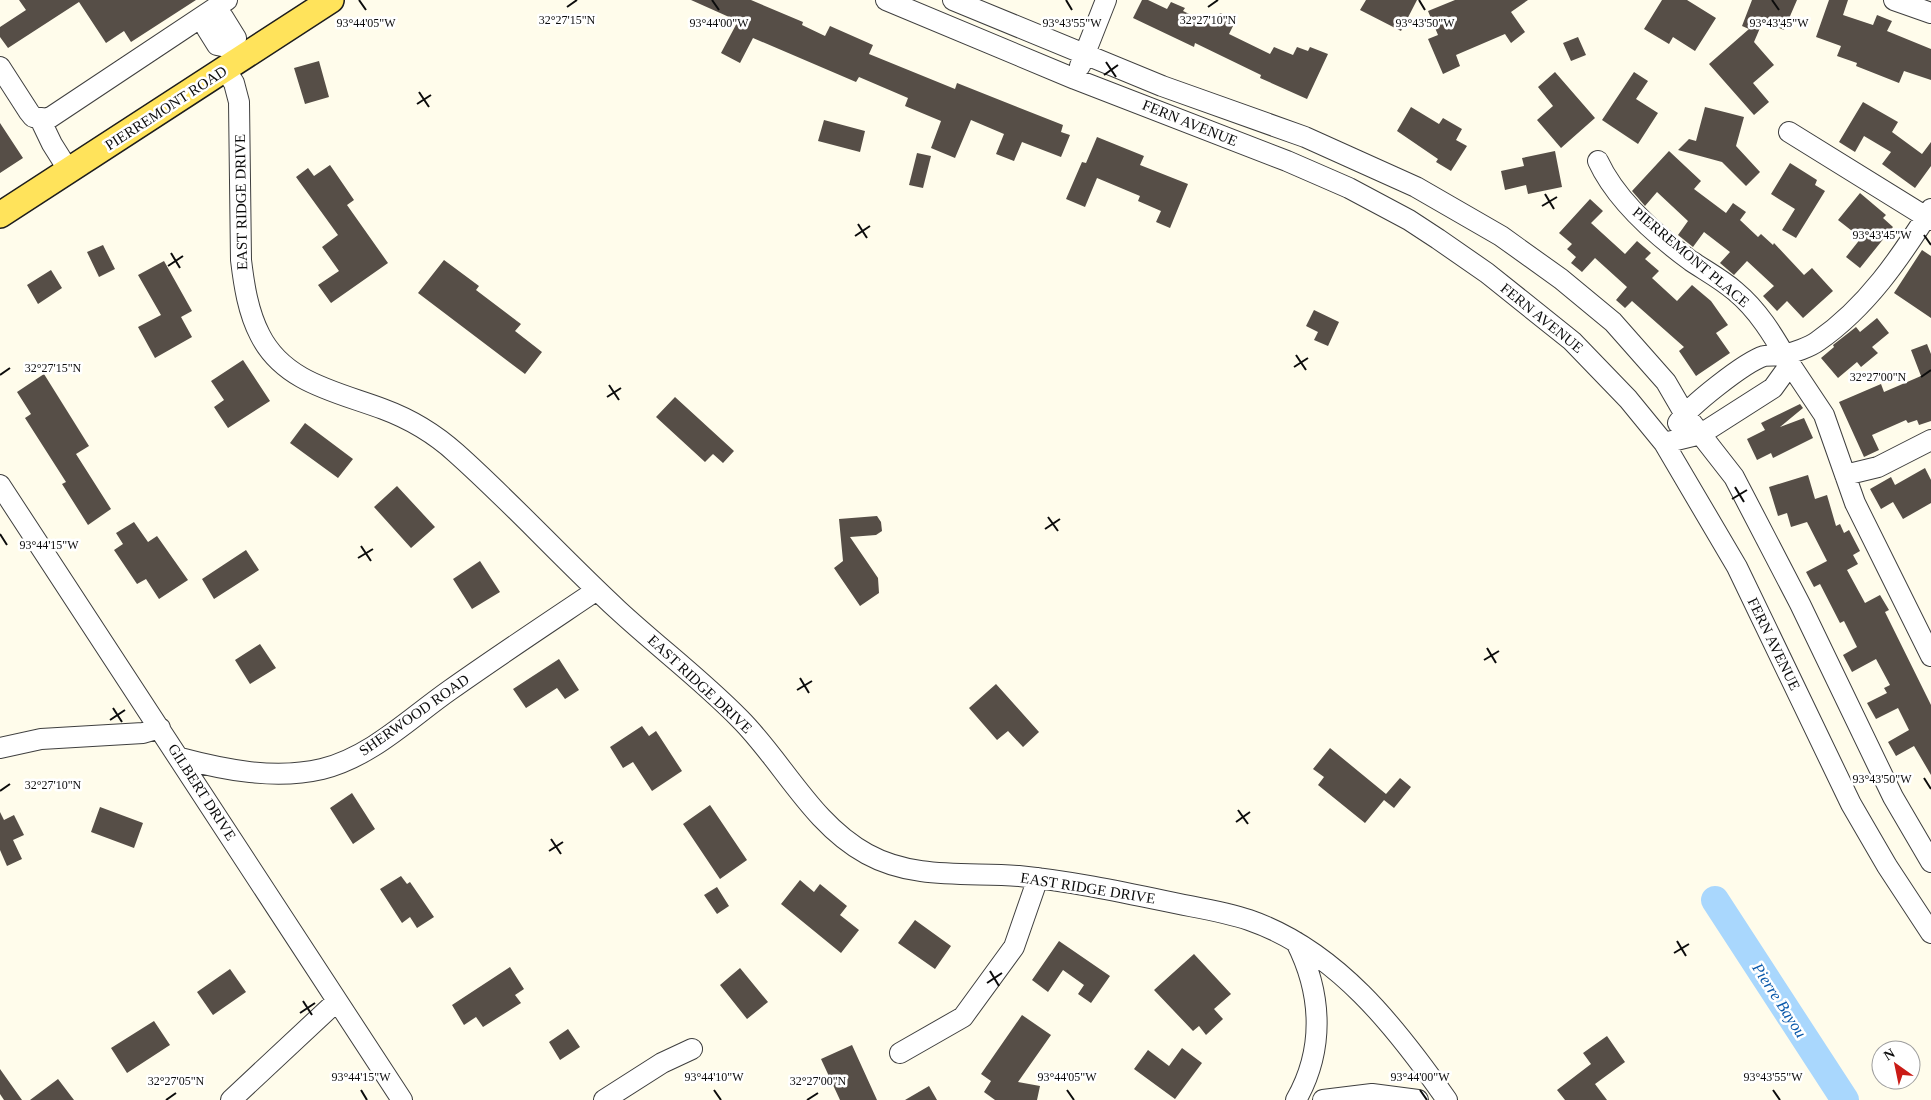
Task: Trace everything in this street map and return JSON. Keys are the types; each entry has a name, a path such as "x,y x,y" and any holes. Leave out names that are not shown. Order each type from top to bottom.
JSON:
{"main road":[{"name":"PIERREMONT ROAD","path":"0,215 69,171 232,59 331,0"}],"street":[{"path":"40,119 56,116 227,0"},
{"name":"FERN AVENUE","path":"886,0 1075,79 1287,160 1349,188 1409,220 1487,273 1572,341 1628,399 1664,443 1737,567 1851,804 1887,866 1931,933"},
{"name":"FERN AVENUE","path":"953,0 1222,109 1306,137 1416,187 1479,221 1561,279 1613,322 1666,382 1684,413 1734,476 1800,604 1893,797 1931,862"},
{"path":"1075,79 1106,0"},
{"path":"1894,0 1931,13"},
{"name":"EAST RIDGE DRIVE","path":"208,13 223,17 236,38 232,59 234,84 240,102 241,260 244,283 259,333 284,366 304,380 385,410 427,431 455,451 597,590 725,703 751,730 815,811 846,840 864,853 890,865 919,872 1038,878 1124,892 1247,919 1296,942 1328,964 1361,994 1393,1029 1447,1100"},
{"path":"0,67 29,112 40,119 52,144 69,171"},
{"path":"1664,443 1684,413 1734,374 1764,356 1784,355 1817,342 1856,310 1896,265 1929,216 1789,132"},
{"name":"PIERREMONT PLACE","path":"1598,161 1606,178 1624,201 1691,260 1736,292 1761,317 1824,415 1855,503 1931,656"},
{"path":"1664,443 1701,434 1773,388 1786,370 1788,361 1784,355"},
{"path":"1846,474 1878,467 1931,440"},
{"name":"GILBERT DRIVE","path":"0,485 402,1100"},
{"name":"SHERWOOD ROAD","path":"180,758 237,771 276,773 322,769 349,760 379,742 450,690 597,590"},
{"path":"0,748 40,739 143,733 160,728"},
{"path":"900,1053 964,1017 1014,947 1038,878"},
{"path":"1296,942 1313,985 1318,1014 1316,1043 1310,1072 1296,1100"},
{"path":"231,1100 338,1001"},
{"path":"604,1100 662,1063 692,1049"},
{"path":"1324,1100 1372,1094 1418,1100"}],"building":[{"path":"19,0 196,0 131,42 124,31 106,43 79,2 8,48 0,37 0,27 26,10"},
{"path":"691,0 751,0 803,22 802,25 825,36 830,26 873,45 869,54 955,89 957,83 1063,125 1061,132 1070,135 1061,157 1022,142 1014,161 996,154 1004,134 971,120 955,158 931,148 941,121 905,106 908,98 859,77 856,82 753,38 740,63 721,53 738,21"},
{"path":"1142,0 1148,0 1167,9 1171,2 1185,8 1183,11 1214,26 1220,13 1236,20 1229,34 1270,54 1274,47 1293,55 1297,47 1308,51 1310,47 1328,54 1307,99 1260,78 1261,75 1195,43 1194,47 1133,18"},
{"path":"1366,0 1417,0 1401,31 1360,10"},
{"path":"1455,0 1528,0 1511,12 1525,32 1511,43 1505,34 1456,55 1460,66 1443,74 1428,39 1438,35 1428,11"},
{"path":"1662,0 1687,0 1716,18 1695,51 1673,37 1669,44 1644,29"},
{"path":"1752,0 1797,0 1784,30 1763,21 1754,42 1774,65 1753,83 1769,102 1754,115 1709,64 1749,29 1742,26"},
{"path":"1829,0 1848,0 1843,15 1873,25 1877,15 1892,21 1887,31 1931,49 1931,80 1904,71 1899,83 1856,66 1857,63 1837,56 1841,46 1816,37"},
{"path":"1578,37 1586,55 1571,61 1563,43"},
{"path":"319,61 329,97 305,104 294,68"},
{"path":"1555,72 1595,118 1561,148 1537,120 1553,106 1538,87"},
{"path":"1634,72 1648,81 1636,99 1658,113 1638,144 1602,120"},
{"path":"1863,102 1898,122 1892,132 1922,154 1931,142 1931,166 1915,188 1882,164 1891,152 1864,136 1855,152 1839,142"},
{"path":"1411,107 1439,124 1443,118 1462,129 1456,140 1467,146 1451,171 1436,162 1438,159 1397,131"},
{"path":"1705,107 1744,117 1736,146 1760,172 1746,186 1722,162 1678,150 1689,139 1696,141"},
{"path":"824,120 865,131 860,152 818,141"},
{"path":"0,123 23,158 0,173"},
{"path":"1097,137 1144,156 1140,165 1188,184 1170,228 1156,222 1161,211 1138,201 1140,196 1097,178 1085,207 1066,199 1082,162 1086,163"},
{"path":"1555,151 1562,187 1528,194 1526,185 1505,190 1501,171 1524,166 1522,158"},
{"path":"1669,151 1701,181 1694,189 1726,213 1733,203 1746,212 1740,220 1758,237 1761,234 1773,245 1774,243 1804,275 1812,268 1833,291 1803,318 1787,301 1777,311 1763,296 1774,286 1747,261 1734,275 1720,263 1730,252 1704,232 1693,247 1678,235 1688,221 1657,192 1645,206 1632,191"},
{"path":"917,153 931,156 923,188 909,185"},
{"path":"1790,163 1817,180 1815,185 1825,191 1796,238 1782,230 1795,209 1771,194"},
{"path":"330,165 354,200 347,205 388,263 331,303 318,285 339,271 322,247 338,235 296,177 308,168 314,176"},
{"path":"1860,193 1886,215 1883,218 1893,227 1860,268 1846,257 1861,238 1838,220"},
{"path":"1590,199 1603,211 1591,223 1625,254 1637,241 1651,253 1645,259 1659,271 1652,278 1677,301 1692,285 1711,301 1728,325 1716,333 1730,353 1696,376 1679,351 1684,347 1632,301 1625,308 1616,300 1627,287 1595,258 1582,272 1571,263 1576,257 1567,249 1572,244 1559,233"},
{"path":"103,245 115,269 99,277 87,252"},
{"path":"1922,250 1931,256 1931,318 1894,293"},
{"path":"444,260 479,286 476,290 521,324 515,331 542,352 525,374 418,293"},
{"path":"164,261 192,311 181,317 192,337 155,358 138,327 161,315 138,275"},
{"path":"51,270 62,288 38,304 27,285"},
{"path":"1314,310 1339,322 1328,346 1314,340 1318,332 1306,326"},
{"path":"1877,318 1889,333 1872,347 1878,353 1861,367 1857,362 1838,378 1821,358 1834,347 1833,345 1856,327 1860,332"},
{"path":"1927,344 1931,354 1931,421 1919,425 1917,420 1908,423 1906,420 1872,435 1879,450 1864,457 1839,402 1881,384 1884,392 1921,376 1911,350"},
{"path":"243,360 270,401 228,428 214,407 224,400 211,381"},
{"path":"44,374 89,446 76,454 111,509 88,525 62,484 66,482 25,418 31,414 17,392"},
{"path":"675,397 734,451 723,463 713,454 705,462 656,417"},
{"path":"1800,404 1803,408 1780,427 1804,418 1813,438 1773,458 1771,453 1757,460 1747,439 1765,430 1761,423"},
{"path":"305,423 353,459 338,478 290,443"},
{"path":"1925,468 1931,480 1931,503 1903,519 1893,502 1881,509 1870,489 1891,477 1895,485"},
{"path":"1808,475 1815,499 1827,495 1836,526 1840,524 1844,533 1849,530 1860,551 1853,555 1858,564 1847,570 1865,603 1880,595 1889,610 1885,612 1931,705 1931,775 1914,746 1896,756 1888,742 1909,730 1898,708 1876,719 1867,703 1887,693 1884,688 1890,685 1876,659 1852,672 1843,655 1857,647 1844,621 1840,623 1820,584 1814,587 1806,572 1827,561 1807,522 1791,527 1787,513 1778,516 1769,487"},
{"path":"397,486 435,527 411,548 374,507"},
{"path":"877,516 881,522 882,531 876,535 850,537 878,578 879,593 860,606 834,568 843,561 839,519"},
{"path":"134,522 148,542 157,536 188,580 159,599 146,579 137,584 114,550 123,544 116,533"},
{"path":"246,550 259,570 214,599 202,579"},
{"path":"480,561 500,592 472,609 453,579"},
{"path":"260,644 276,668 250,684 235,660"},
{"path":"559,659 579,690 565,699 557,688 526,708 513,689"},
{"path":"996,684 1039,732 1023,747 1008,731 997,740 969,708"},
{"path":"642,726 649,736 656,731 682,771 652,791 633,762 623,768 610,747"},
{"path":"1330,748 1386,794 1400,778 1411,787 1394,808 1384,800 1365,823 1318,785 1324,777 1313,769"},
{"path":"352,793 375,829 353,844 330,808"},
{"path":"710,805 747,860 720,879 683,824"},
{"path":"100,807 143,823 134,848 91,832"},
{"path":"0,812 4,820 14,815 24,835 13,840 22,859 7,866 0,850"},
{"path":"401,876 407,884 410,882 434,917 417,928 410,917 402,923 380,889"},
{"path":"800,880 814,892 820,884 847,906 840,915 859,930 841,953 781,904"},
{"path":"717,887 729,906 717,914 704,895"},
{"path":"915,920 951,946 935,969 898,943"},
{"path":"1059,941 1110,976 1091,1003 1078,994 1084,985 1063,970 1048,992 1032,980"},
{"path":"1194,954 1231,994 1214,1009 1223,1019 1206,1035 1199,1026 1193,1031 1154,990"},
{"path":"510,967 524,989 515,995 521,1003 483,1027 476,1017 464,1025 452,1005"},
{"path":"740,968 768,1002 747,1019 720,985"},
{"path":"230,969 246,992 213,1015 197,992"},
{"path":"1022,1015 1051,1035 1018,1082 1040,1086 1037,1100 995,1100 984,1092 991,1081 981,1074"},
{"path":"154,1021 170,1045 127,1073 111,1048"},
{"path":"568,1029 580,1047 560,1060 549,1042"},
{"path":"1607,1036 1625,1062 1595,1084 1607,1100 1565,1100 1557,1090 1591,1064 1583,1053"},
{"path":"852,1045 877,1100 840,1100 821,1059"},
{"path":"1182,1048 1202,1063 1175,1099 1134,1069 1148,1050 1169,1066"},
{"path":"0,1069 22,1100 4,1100 0,1094"},
{"path":"58,1079 74,1100 30,1100"},
{"path":"929,1086 937,1100 905,1100"}],"waterway":[{"name":"Pierre Bayou","path":"1715,900 1845,1100"}]}
